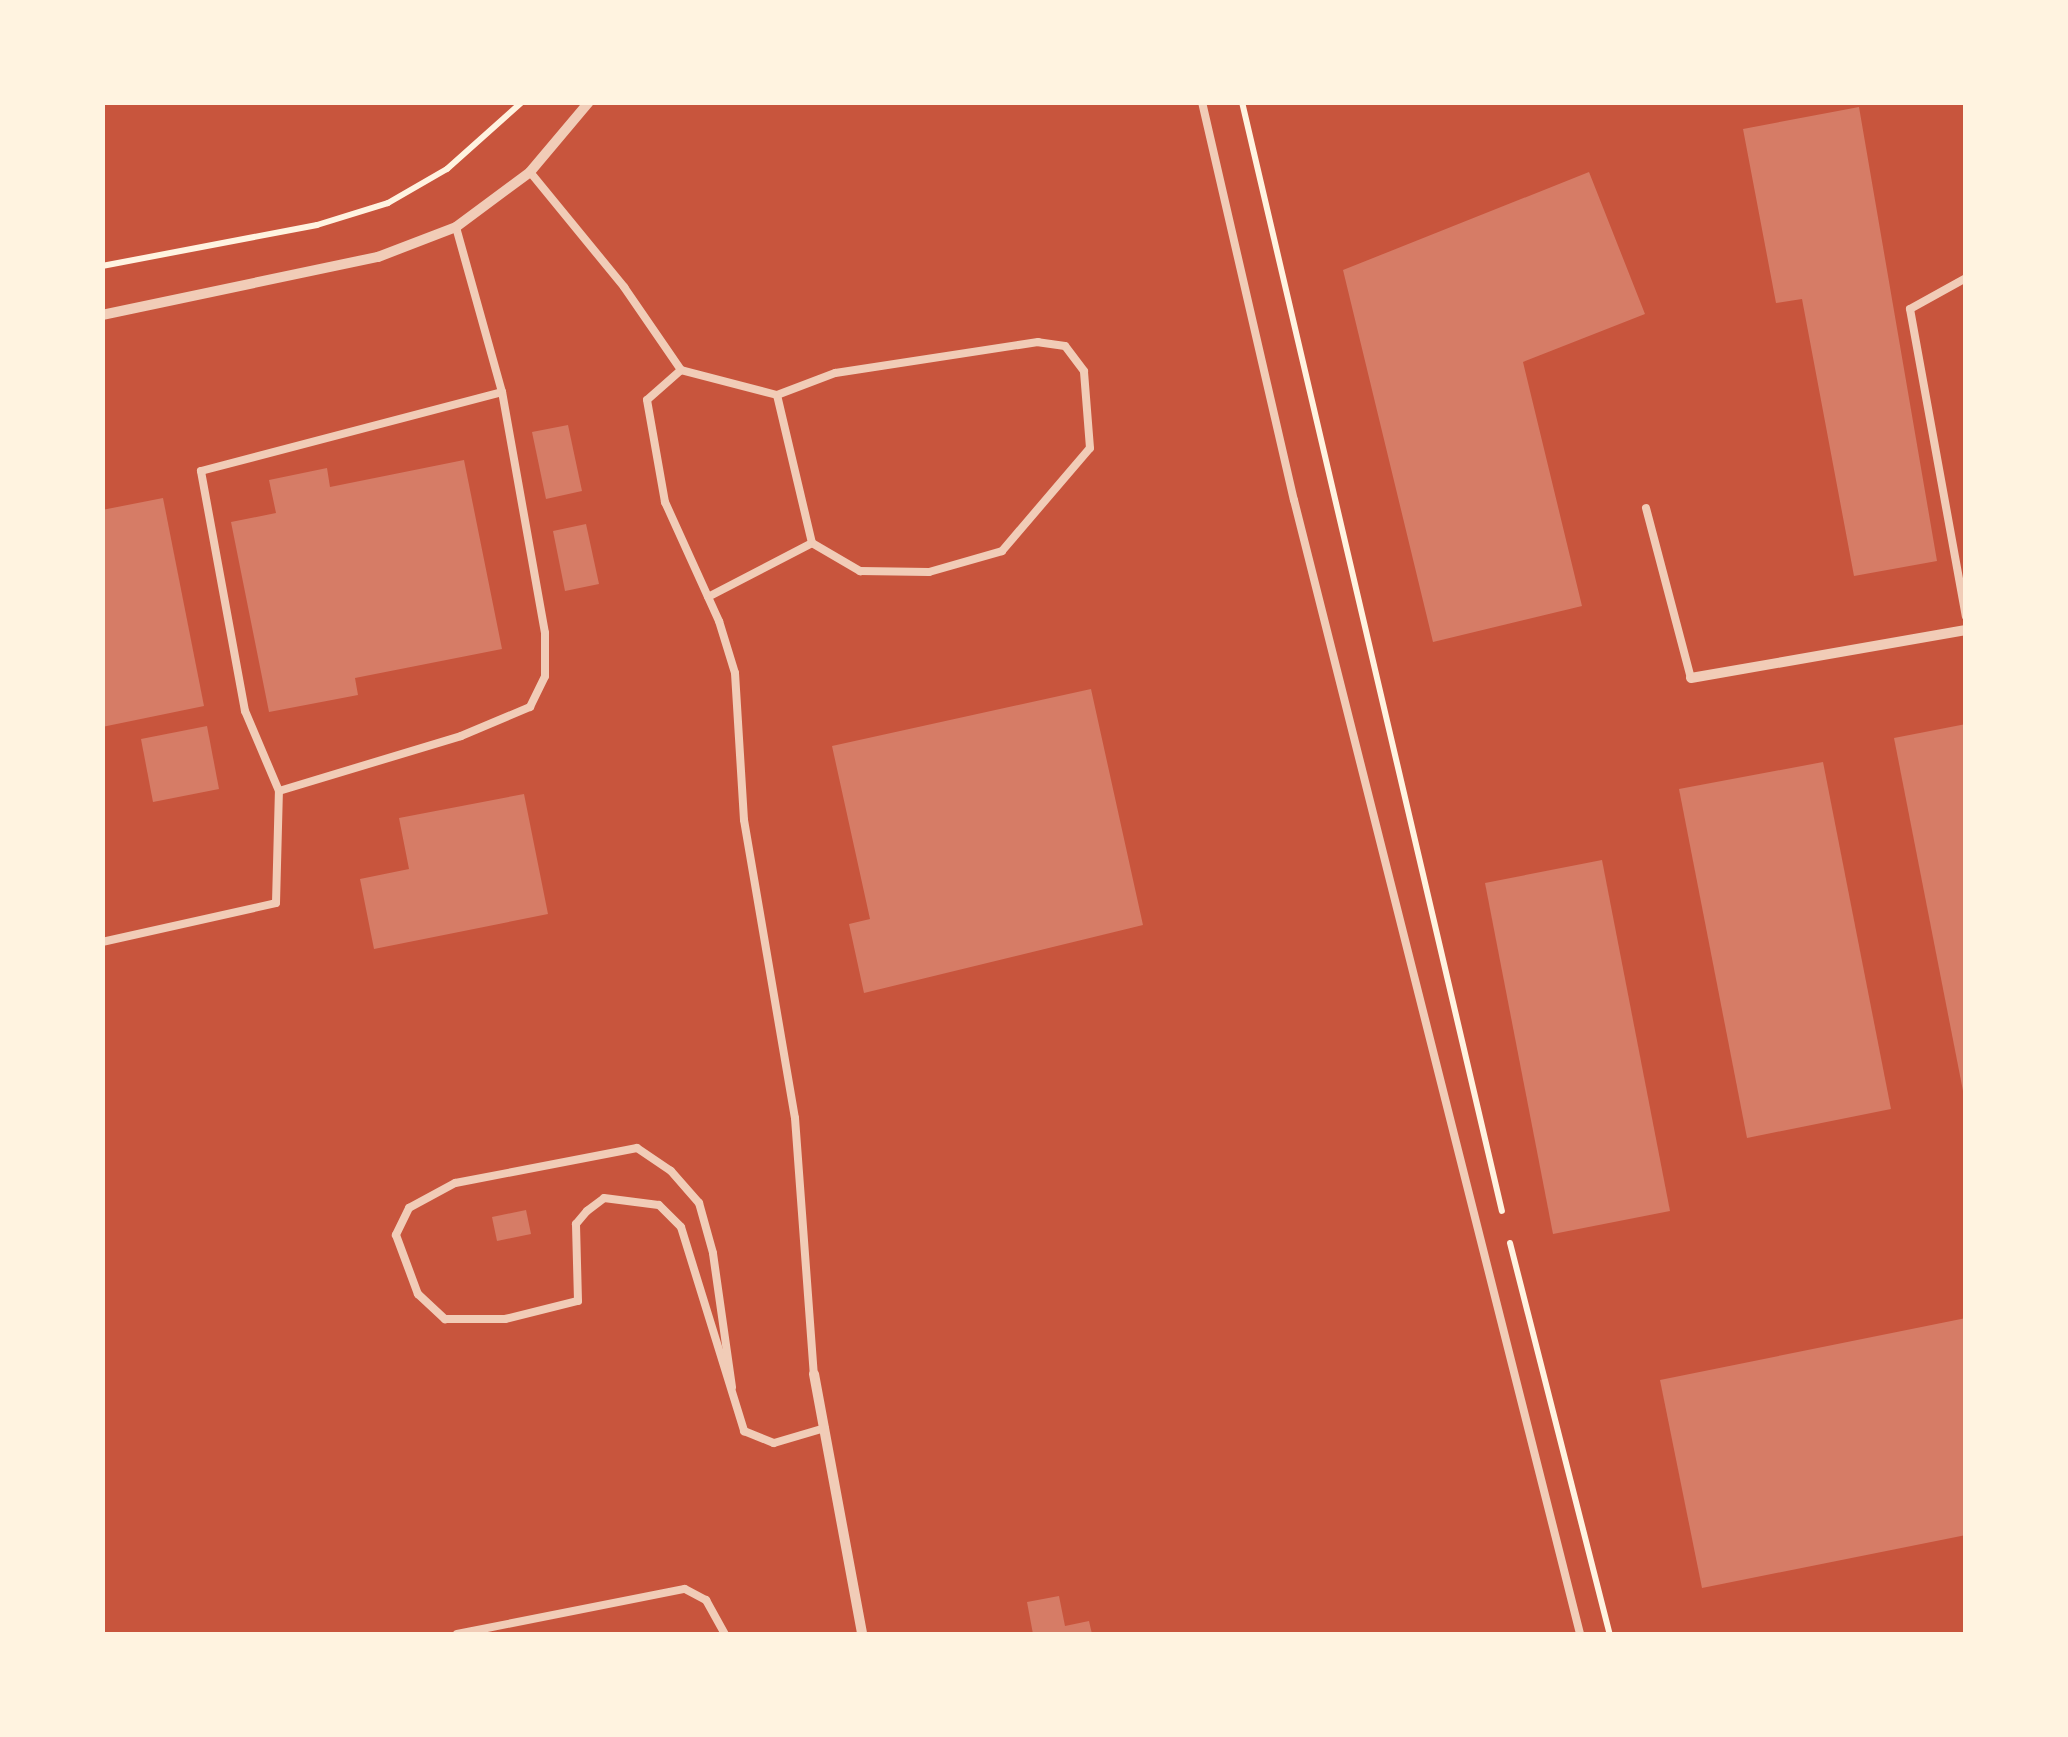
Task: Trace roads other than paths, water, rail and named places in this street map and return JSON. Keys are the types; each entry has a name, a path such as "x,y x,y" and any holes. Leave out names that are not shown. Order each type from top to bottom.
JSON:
{"street":[{"path":"102,316 378,257 456,227 530,172 590,102"},
{"path":"1692,678 1966,630"},
{"path":"814,1374 862,1634"}],"lane":[{"path":"1202,102 1294,500 1580,1634"},
{"path":"530,172 681,370 777,395 835,373 1038,342 1064,346 1084,371 1090,448 1002,551 929,572 860,571 812,543 777,395"},
{"path":"280,792 461,736 530,706 545,676 546,633 502,392 456,227"},
{"path":"1966,278 1910,309 1966,616"},
{"path":"681,370 647,400 665,502 708,597 735,673 744,820 796,1118 814,1374"},
{"path":"102,942 276,903 280,792 245,711 201,471 502,392"},
{"path":"1646,508 1692,678"},
{"path":"708,597 812,543"},
{"path":"732,1386 713,1253 699,1203 671,1170 637,1148 454,1183 409,1208 396,1235 418,1294 445,1319 505,1319 578,1300 576,1224 586,1210 604,1198 659,1205 681,1226 744,1431 774,1444 825,1428"},
{"path":"457,1634 685,1590 706,1600 725,1634"}]}
